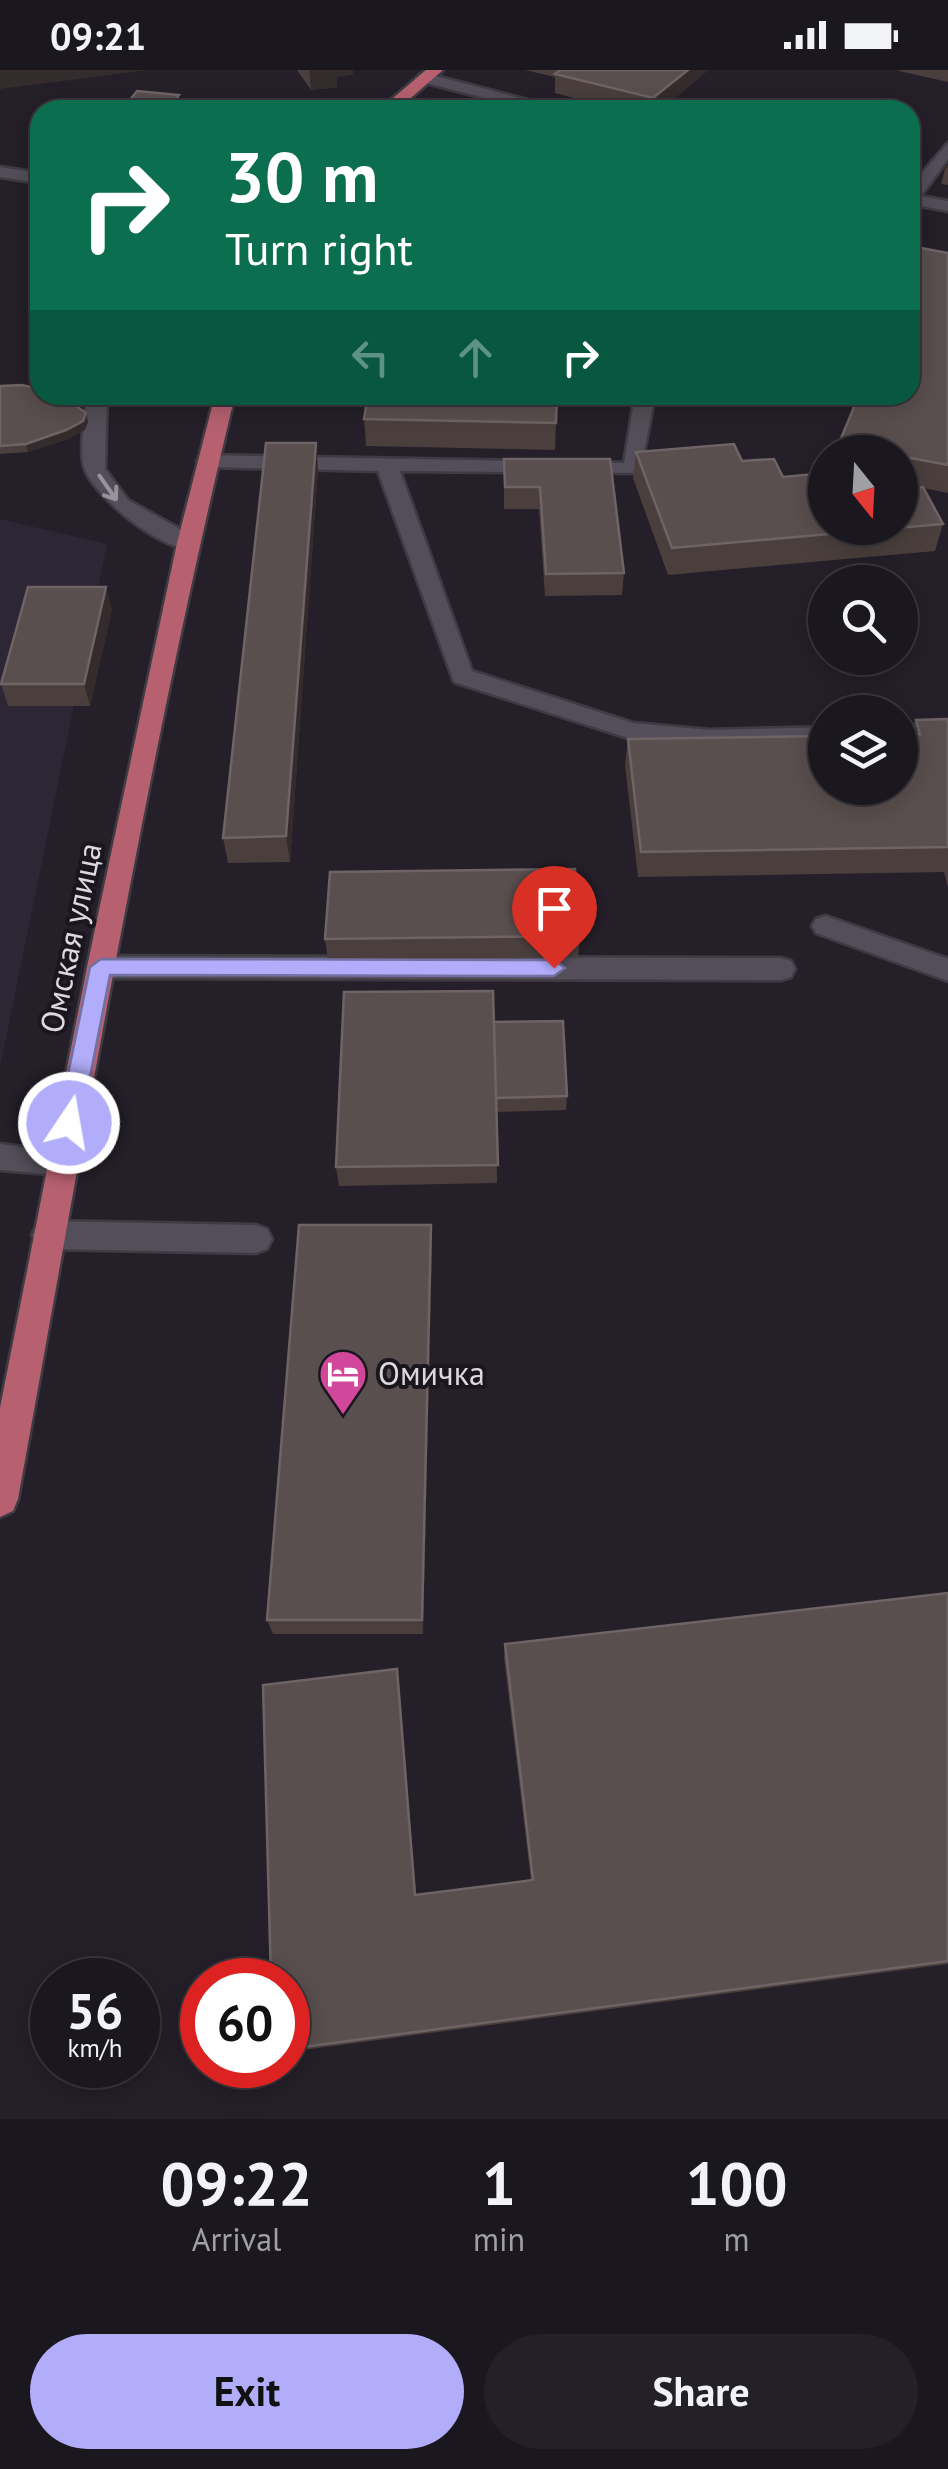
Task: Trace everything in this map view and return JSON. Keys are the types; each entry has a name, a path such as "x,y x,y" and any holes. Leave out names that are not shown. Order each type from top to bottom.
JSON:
{"main road":[{"path":"399,100 430,74"},
{"name":"Омская улица","path":"0,1498 101,967 188,543 223,405"}],"street":[{"path":"430,74 516,100"},
{"path":"920,187 947,151"},
{"path":"0,172 30,176"},
{"path":"920,201 948,206"},
{"path":"97,405 94,468 120,505 188,543"},
{"path":"207,461 633,469 643,405"},
{"path":"388,465 462,676 630,731 710,738 808,735"},
{"path":"918,733 948,732"},
{"path":"826,926 948,970"},
{"path":"101,967 781,969"},
{"path":"0,1158 62,1162"},
{"path":"48,1235 256,1239"}],"shaded area":[{"path":"0,519 107,544 0,1067"}],"building":[{"path":"560,70 688,70 653,98 555,74"},
{"path":"137,91 179,95 175,100 130,100"},
{"path":"920,248 948,253 948,465 918,459 918,435 842,435 855,405 920,405"},
{"path":"0,386 30,387 30,405 75,405 86,413 83,421 66,430 26,444 0,446"},
{"path":"366,405 557,405 556,423 364,419"},
{"path":"266,443 316,443 286,836 223,838"},
{"path":"734,444 742,461 774,459 783,477 808,475 808,536 672,548 636,452"},
{"path":"504,459 610,459 624,573 546,574 540,487 505,487"},
{"path":"918,487 923,487 943,524 918,526"},
{"path":"28,587 106,587 84,684 1,684"},
{"path":"948,719 948,847 641,852 628,739 808,736 808,805 918,805 918,720"},
{"path":"575,869 580,936 325,939 330,872"},
{"path":"493,991 498,1165 336,1167 344,992"},
{"path":"563,1021 567,1096 496,1098 494,1022"},
{"path":"299,1225 431,1225 422,1620 267,1620"},
{"path":"948,1593 948,1961 310,2046 310,1958 270,1958 263,1685 397,1669 415,1895 533,1880 505,1644"}],"place":[{"name":"Омичка","path":"343,1416"}],"route":[{"path":"69,1123 101,967 554,968"}]}
